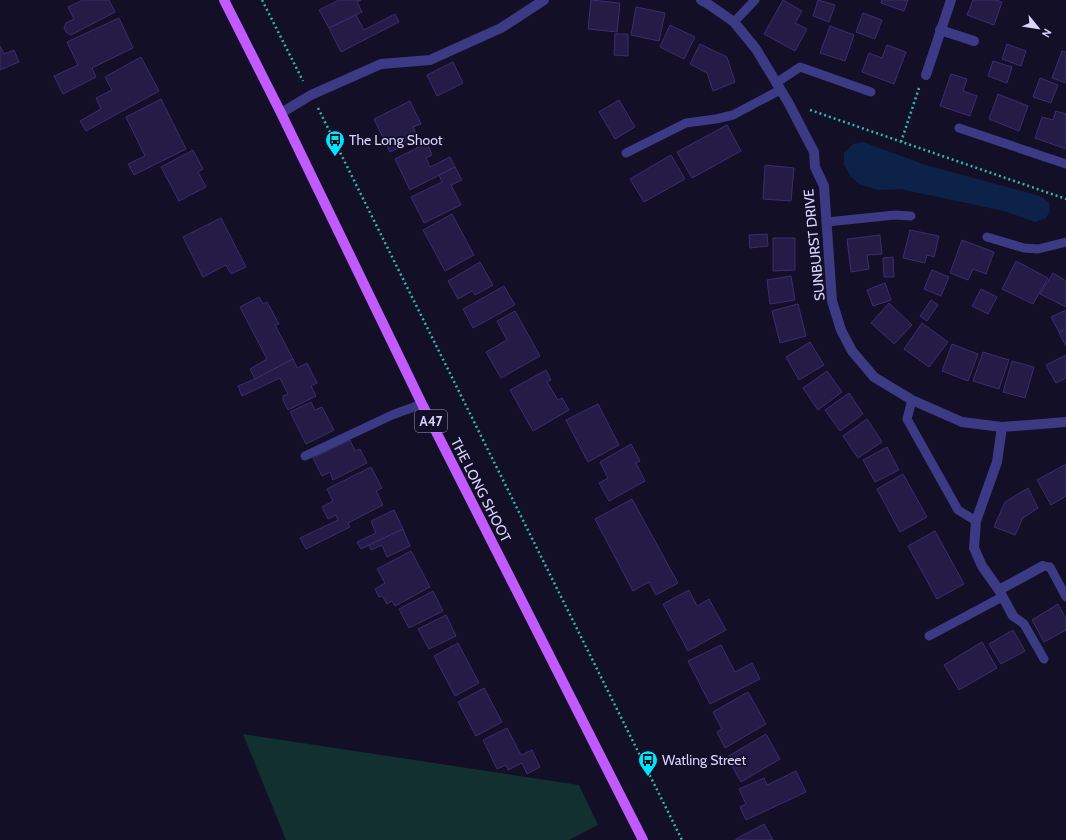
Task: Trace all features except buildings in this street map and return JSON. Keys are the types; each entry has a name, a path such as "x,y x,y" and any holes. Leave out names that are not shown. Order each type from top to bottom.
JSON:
{"main road":[{"name":"THE LONG SHOOT","path":"224,0 281,113 422,404 643,840"}],"street":[{"path":"281,113 311,95 381,64 430,60 501,28 544,0"},
{"name":"SUNBURST DRIVE","path":"701,0 734,22 756,48 788,102 814,152 815,167 824,186 832,301 841,330 852,352 874,377 912,400 962,422 1002,427 1066,422"},
{"path":"926,75 951,0"},
{"path":"940,30 974,41"},
{"path":"1002,427 997,462 976,521 974,548 982,566 1001,594 1013,616"},
{"path":"1001,594 1043,566"}],"lane":[{"path":"734,22 755,0"},
{"path":"626,153 686,123 733,115 778,86 800,67 871,92"},
{"path":"959,128 1066,164"},
{"path":"827,222 895,215 911,216"},
{"path":"988,237 1024,248 1038,249 1066,242"},
{"path":"912,400 907,418 958,510 976,521"},
{"path":"305,456 392,415 422,404"},
{"path":"1043,566 1050,567 1066,597"},
{"path":"929,636 1001,594"},
{"path":"1013,616 1024,624 1044,658"}],"path":[{"path":"262,0 324,119 682,840"},
{"path":"901,142 920,86 926,75"},
{"path":"788,102 1066,199"}],"green space":[{"path":"243,734 579,785 598,825 569,840 286,840"}],"water":[{"path":"863,142 926,165 1040,196 1049,202 1050,211 1046,218 1035,222 1004,211 900,189 878,190 859,184 851,177 844,165 844,153 853,144"}],"place":[{"name":"The Long Shoot","path":"335,157"},
{"name":"Watling Street","path":"648,777"}]}
